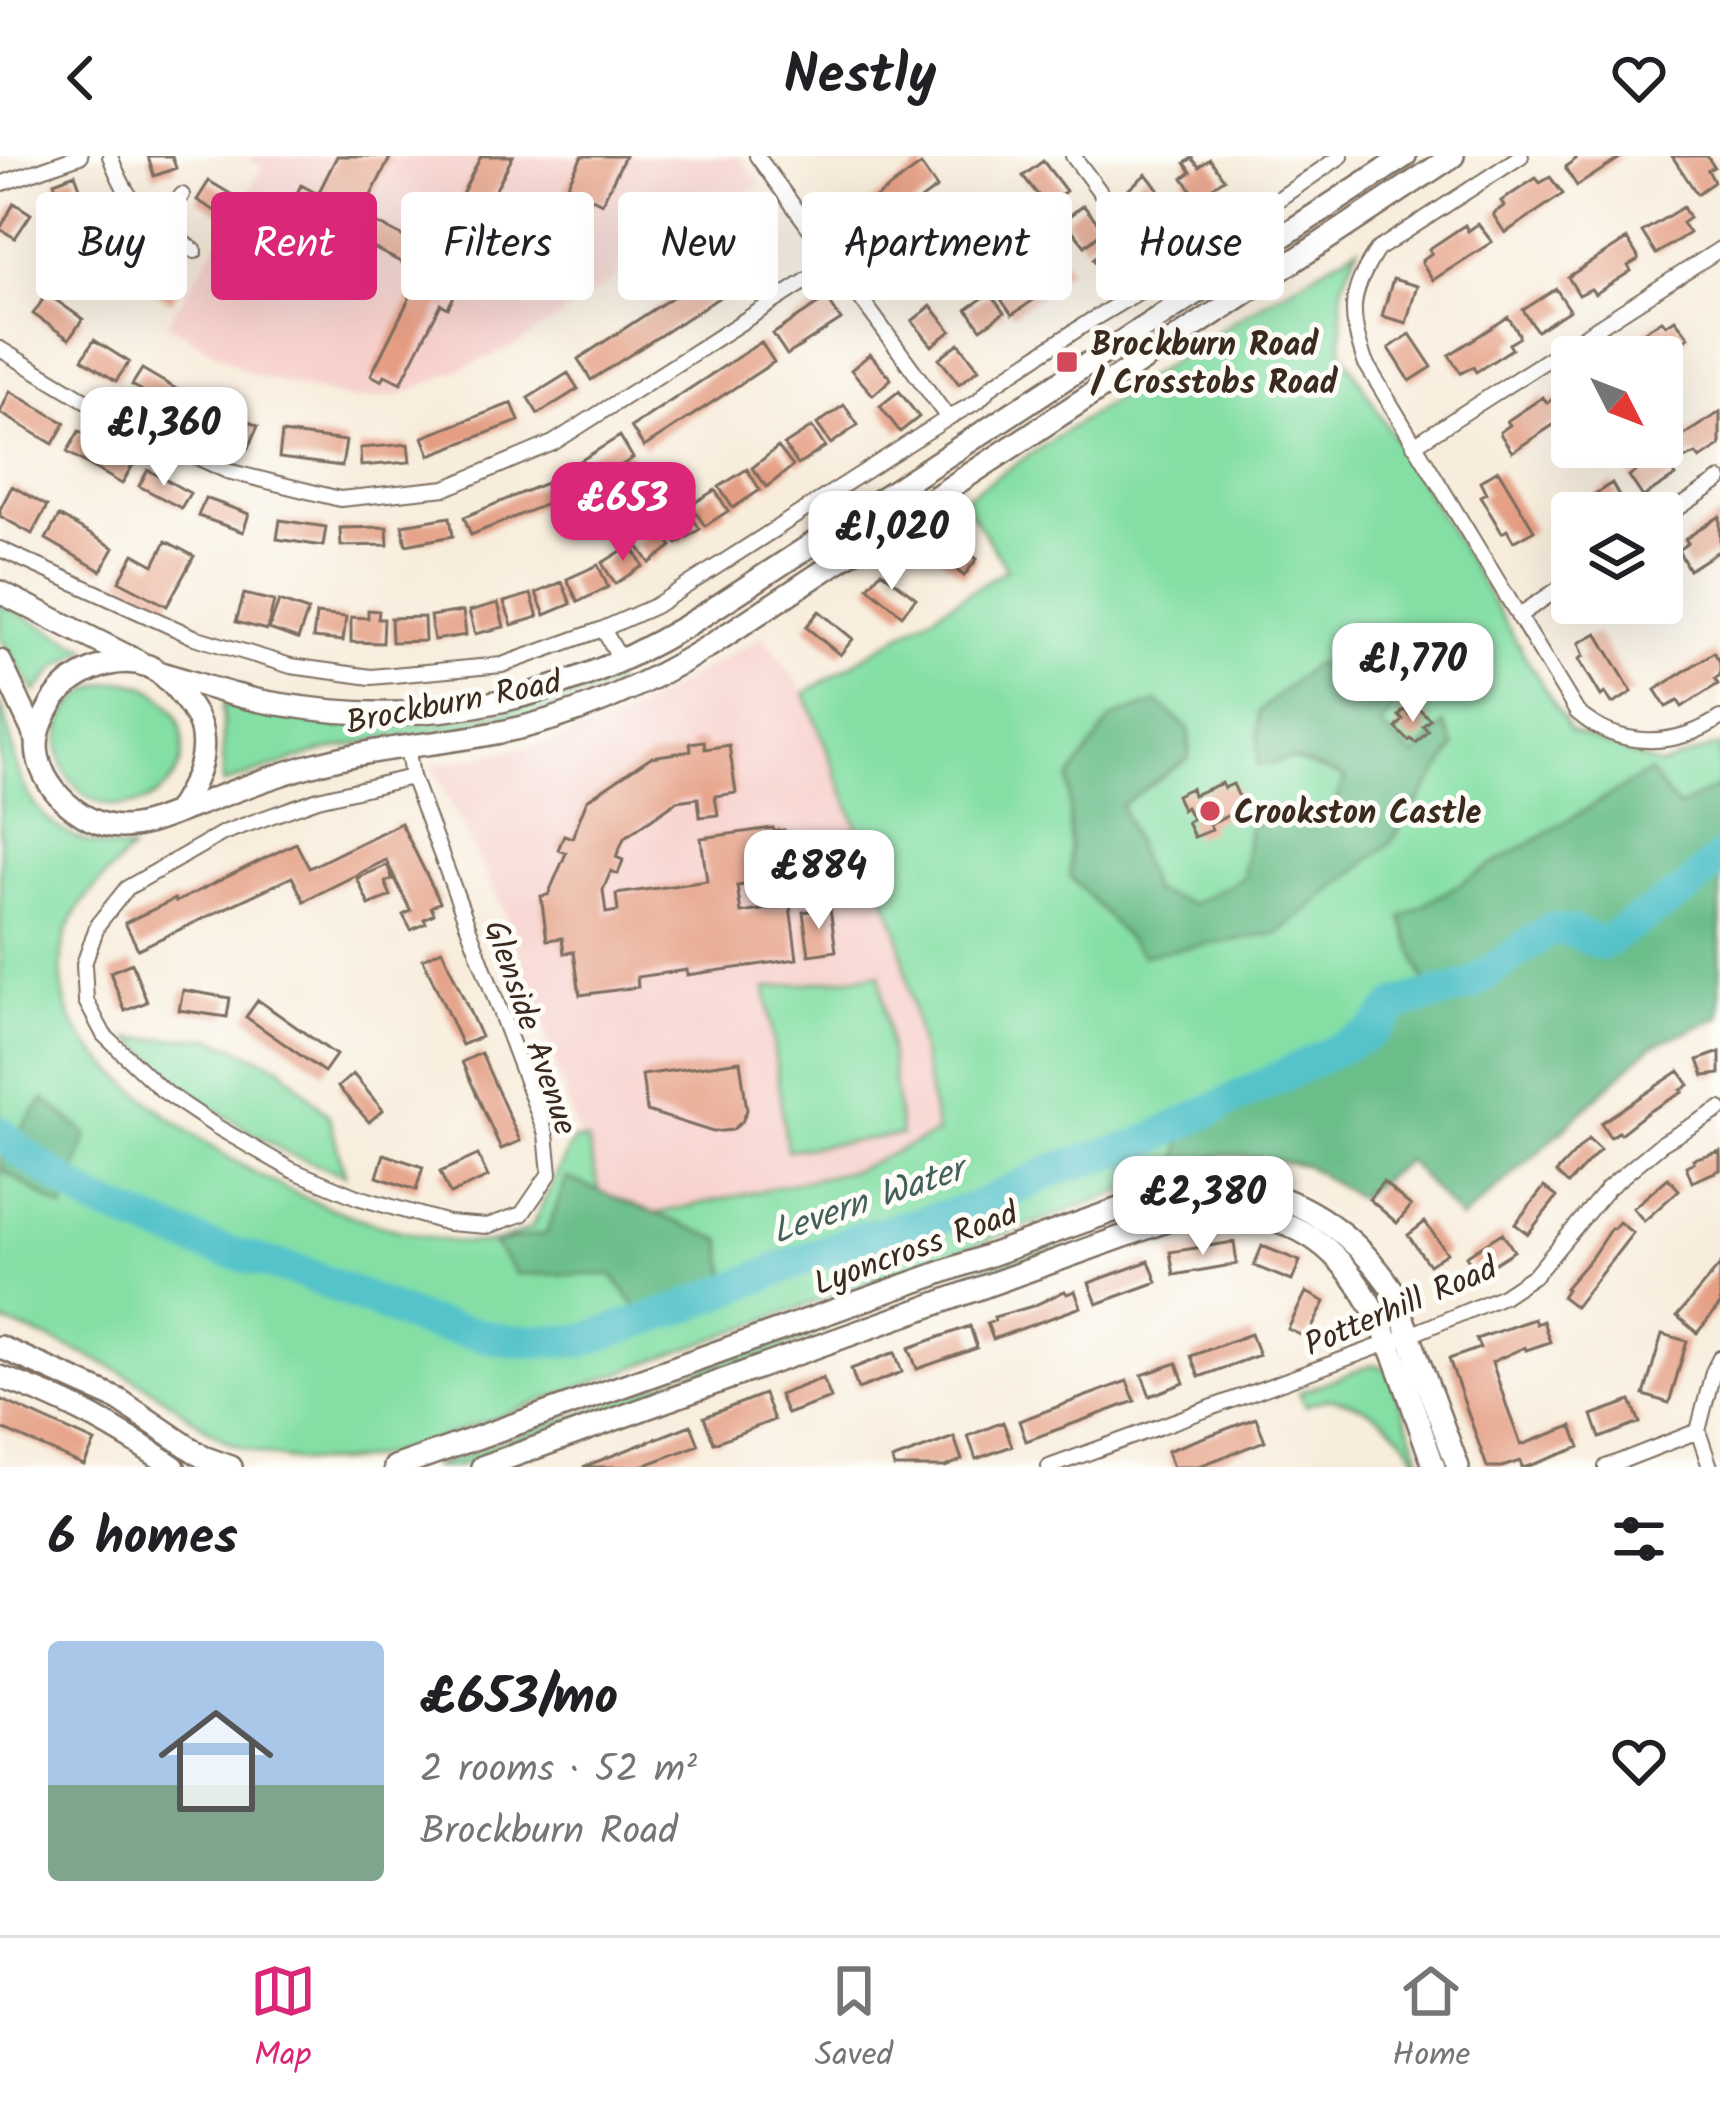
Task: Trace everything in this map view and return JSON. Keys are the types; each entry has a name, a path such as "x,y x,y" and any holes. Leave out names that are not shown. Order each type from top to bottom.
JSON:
{"street":[{"path":"0,184 80,156"},
{"path":"110,156 126,192"},
{"path":"757,156 802,219"},
{"path":"1073,156 1100,192"},
{"name":"Brockburn Road","path":"1284,194 1340,156"},
{"name":"Brockburn Road","path":"0,592 154,670 274,704 364,715 399,714 530,696 622,662 699,619 1405,156"},
{"name":"Brockburn Road","path":"177,812 312,765 536,724 633,688 711,645 1453,156"},
{"path":"1521,156 1377,250 1363,272 1354,302 1353,325 1365,362 1577,712 1594,728 1643,741 1673,740 1720,718"},
{"path":"187,245 195,251"},
{"path":"1414,445 1720,249"},
{"path":"0,349 123,423 227,471 340,499 446,488 553,442 802,283"},
{"path":"861,300 948,418"},
{"name":"Brockburn Road","path":"0,549 194,637 291,666 371,677 502,665 655,606 978,401 993,385 1125,300"},
{"path":"1075,372 1089,395"},
{"path":"1683,505 1720,480"},
{"path":"1518,616 1551,594"},
{"path":"603,628 633,688"},
{"path":"0,661 37,740 47,779 68,806 92,821 134,826 177,812 200,766 202,736 190,707 154,670 134,663 106,665 60,691 37,740"},
{"name":"Glenside Avenue","path":"407,745 412,777 546,1134 550,1173 522,1214 487,1226 448,1223 357,1197 292,1170 162,1090 104,1035 86,1001 84,964 98,924 127,888 223,832 317,799 412,777"},
{"name":"Potterhill Road","path":"1049,1467 1400,1339 1503,1296 1536,1274 1608,1188 1661,1144 1720,1108"},
{"name":"Lyoncross Road","path":"395,1467 1161,1194 1221,1188 1249,1190 1300,1206 1339,1231 1378,1269 1392,1289 1400,1339 1434,1467"},
{"name":"Lyoncross Road","path":"482,1467 823,1342 1169,1220 1204,1212 1268,1216 1308,1233 1344,1265 1400,1339 1458,1467"},
{"path":"814,1318 823,1342"},
{"path":"0,1347 119,1400 203,1456 231,1467"},
{"path":"1710,1467 1698,1431 1720,1358"},
{"path":"0,1377 50,1393 120,1430 174,1467"},
{"path":"1606,1467 1698,1431"}],"shaded area":[{"path":"244,156 739,156 761,184 749,192 618,192 618,278 594,294 594,192 401,192 401,300 584,300 516,345 400,395 354,400 254,375 167,324 182,300 187,300 187,291 211,252 211,300 377,300 377,192 248,192 263,167"},
{"path":"763,636 805,693 898,931 937,1133 855,1170 607,1224 509,922 432,765 549,742 620,718"}],"green space":[{"path":"1358,247 1342,285 1342,351 1570,731 1660,766 1720,745 1720,1017 1651,1046 1461,1220 1407,1160 1358,1198 1305,1165 1226,1154 383,1456 315,1462 249,1450 227,1442 120,1371 0,1321 0,702 20,776 38,809 78,839 131,850 87,897 65,939 63,987 76,1028 106,1064 161,1111 257,1173 361,1219 431,1238 476,1243 499,1241 531,1228 573,1140 587,1140 608,1224 855,1170 937,1133 898,931 805,693 1007,569 962,499 1246,313 1268,300 1284,300 1284,291"},
{"path":"0,604 88,649 57,667 36,692 0,638"},
{"path":"1313,664 1384,668 1407,689 1380,726 1414,757 1444,724 1455,747 1390,843 1279,933 1142,955 1070,876 1069,779 1112,718 1158,702 1189,730 1189,758 1121,805 1152,891 1192,904 1243,878 1249,827 1293,811 1328,819 1345,778 1292,759 1258,766 1259,712"},
{"path":"612,678 616,686 532,714 316,753 223,784 223,706 229,704 326,723 422,723 518,708"},
{"path":"121,682 145,687 165,700 178,720 183,744 178,768 165,788 145,801 121,806 97,801 77,788 64,768 59,744 64,720 77,700 97,687"},
{"path":"1649,772 1678,808 1720,785 1720,1017 1651,1046 1461,1220 1407,1160 1358,1198 1305,1165 1226,1154 1177,1171 1182,1135 1429,996 1402,918"},
{"path":"880,974 901,1135 787,1150 766,988"},
{"path":"211,1038 280,1066 329,1116 345,1175 288,1154 199,1100 131,1039"},
{"path":"44,1099 87,1134 64,1210 0,1168 0,1156"},
{"path":"567,1178 722,1240 728,1284 647,1321 612,1275 516,1274 493,1243 546,1234"},
{"path":"1200,1193 1262,1199 1334,1233 1386,1291 1397,1332 1364,1275 1344,1252 1294,1219 1234,1203 1168,1207 966,1281 964,1274 1162,1202"},
{"path":"810,1330 815,1334 812,1338 455,1467 431,1467"},
{"path":"1374,1364 1388,1370 1424,1467 1397,1431 1374,1413 1333,1399 1305,1406 1299,1392"}],"building":[{"path":"148,156 172,156 176,168 154,176"},
{"path":"337,156 391,156 373,192 319,192"},
{"path":"481,156 513,156 495,192 463,192"},
{"path":"582,156 625,156 602,203 594,199 594,192 564,192"},
{"path":"1574,156 1623,156 1577,186 1566,169"},
{"path":"1672,156 1707,156 1714,167 1708,170 1714,182 1697,194"},
{"path":"1192,158 1199,167 1210,159 1224,179 1206,192 1193,192 1183,178 1191,172 1185,163"},
{"path":"1043,161 1066,191 1036,192 1023,176"},
{"path":"921,165 937,188 932,192 884,192"},
{"path":"75,174 82,192 57,192 54,182"},
{"path":"1146,174 1161,192 1130,192"},
{"path":"1550,177 1563,194 1505,233 1494,216 1504,206 1501,201 1536,178 1540,183"},
{"path":"209,181 227,192 211,192 211,208 197,200"},
{"path":"14,203 31,214 15,238 0,229"},
{"path":"1083,205 1096,220 1096,237 1085,246 1072,230 1072,214"},
{"path":"1683,207 1689,218 1682,223 1689,233 1656,254 1642,232"},
{"path":"377,223 401,236 401,262 377,250"},
{"path":"1478,224 1492,242 1433,280 1422,263 1432,253 1429,249 1465,225 1468,231"},
{"path":"1627,239 1638,257 1628,266 1631,271 1595,294 1591,289 1579,295 1568,277"},
{"path":"1393,279 1417,286 1406,323 1382,316"},
{"path":"1556,289 1570,310 1537,331 1523,310"},
{"path":"43,300 56,300 83,319 69,339 33,314"},
{"path":"408,300 452,300 448,308 441,304 401,383 385,375 382,381 371,375"},
{"path":"668,300 715,300 591,380 578,359"},
{"path":"824,300 841,320 787,355 773,334"},
{"path":"980,300 995,300 1004,313 981,329 967,309"},
{"path":"1002,300 1034,300 1012,315"},
{"path":"931,306 951,331 932,346 912,321"},
{"path":"1508,317 1519,334 1509,344 1512,349 1476,372 1473,367 1461,373 1449,355"},
{"path":"1675,319 1689,337 1683,341 1683,336 1637,336 1662,320 1666,325"},
{"path":"1410,334 1432,367 1410,381 1389,348"},
{"path":"94,340 129,362 116,381 82,359"},
{"path":"761,342 774,362 644,447 631,427"},
{"path":"959,343 979,369 959,384 939,358"},
{"path":"870,354 891,379 873,395 851,370"},
{"path":"142,369 183,393 174,409 132,385"},
{"path":"568,373 578,389 538,414 528,398"},
{"path":"10,391 65,423 53,444 0,413"},
{"path":"899,391 919,417 900,432 880,406"},
{"path":"1543,397 1547,403 1551,400 1551,426 1512,452 1500,432 1510,425 1507,421"},
{"path":"200,400 258,426 248,448 189,422"},
{"path":"512,403 519,421 430,455 423,437"},
{"path":"844,405 858,425 831,444 817,424"},
{"path":"1720,412 1720,446 1700,459 1696,454 1684,459 1683,436"},
{"path":"812,427 825,447 798,465 784,445"},
{"path":"79,431 134,463 122,484 67,452"},
{"path":"282,433 346,441 342,466 279,458"},
{"path":"620,436 633,458 578,493 564,471"},
{"path":"408,444 410,462 361,466 360,448"},
{"path":"778,447 793,466 767,487 752,468"},
{"path":"1641,468 1671,468 1676,476 1651,492 1640,492 1629,476"},
{"path":"747,469 760,490 733,508 719,487"},
{"path":"148,470 190,493 181,508 139,486"},
{"path":"1498,470 1534,530 1513,541 1507,530 1502,533 1480,496 1486,493 1480,481"},
{"path":"553,480 561,498 471,535 464,517"},
{"path":"12,486 47,506 32,534 0,516"},
{"path":"715,490 728,511 705,526 691,505"},
{"path":"205,498 249,514 243,532 198,516"},
{"path":"686,508 700,529 677,544 664,524"},
{"path":"59,516 114,548 101,571 46,539"},
{"path":"1720,516 1720,550 1689,570 1683,559 1685,539"},
{"path":"450,517 453,536 406,545 402,525"},
{"path":"280,520 326,527 323,546 277,539"},
{"path":"387,527 388,545 341,546 340,528"},
{"path":"657,527 672,546 650,563 636,543"},
{"path":"942,532 977,559 964,576 929,548"},
{"path":"166,541 194,556 167,606 119,581 134,554 154,565"},
{"path":"631,545 643,566 615,584 602,563"},
{"path":"598,565 608,587 578,602 567,579"},
{"path":"881,571 916,598 902,615 868,587"},
{"path":"562,582 571,604 545,615 536,593"},
{"path":"244,594 274,601 267,630 236,622"},
{"path":"531,594 538,617 512,625 504,602"},
{"path":"279,601 308,611 298,639 269,629"},
{"path":"498,603 504,627 475,634 469,611"},
{"path":"368,610 379,611 378,619 384,619 383,643 351,642 351,617 368,618"},
{"path":"463,611 466,635 434,640 430,616"},
{"path":"819,611 853,639 840,655 806,627"},
{"path":"316,614 346,617 343,641 313,638"},
{"path":"424,617 425,641 392,642 391,618"},
{"path":"1597,633 1632,692 1615,703 1605,693 1601,696 1579,659 1584,656 1579,643"},
{"path":"1714,652 1720,662 1718,684 1682,707 1678,701 1666,707 1655,690"},
{"path":"1416,706 1430,719 1423,726 1428,731 1416,743 1396,728 1405,709 1409,714"},
{"path":"704,741 705,749 729,745 736,793 715,796 718,815 700,817 698,798 677,801 624,838 616,857 623,860 618,874 611,871 603,890 606,913 618,911 616,894 707,881 701,838 784,830 788,858 778,860 781,880 737,886 741,913 790,906 797,959 687,975 687,970 637,977 638,987 580,995 574,952 564,953 562,938 547,940 541,896 548,895 566,853 558,850 564,835 572,838 587,800 651,757 691,751 690,743"},
{"name":"Crookston Castle","path":"1222,783 1224,788 1233,784 1242,804 1209,824 1212,830 1194,837 1187,822 1192,819 1176,795 1191,788 1193,795"},
{"path":"401,823 440,902 431,907 434,914 424,919 426,923 411,930 403,915 411,911 386,860 304,901 292,877 138,949 125,923 296,843 309,868"},
{"path":"387,865 393,879 385,882 391,896 369,905 357,878"},
{"path":"830,908 836,951 809,955 803,912"},
{"path":"442,950 481,1037 462,1045 423,959"},
{"path":"132,963 147,1002 125,1011 110,972"},
{"path":"183,990 230,998 227,1017 179,1010"},
{"path":"258,1000 336,1055 324,1072 246,1017"},
{"path":"1720,1052 1720,1074 1704,1076 1698,1060"},
{"path":"481,1053 520,1141 501,1149 462,1062"},
{"path":"740,1061 747,1110 732,1130 713,1132 647,1111 642,1075"},
{"path":"1679,1071 1689,1085 1683,1092 1610,1137 1601,1123"},
{"path":"353,1074 383,1110 369,1122 338,1087"},
{"path":"1588,1139 1600,1150 1568,1184 1556,1173"},
{"path":"1720,1151 1720,1170 1692,1182 1686,1166"},
{"path":"384,1154 423,1167 416,1190 377,1177"},
{"path":"478,1155 488,1177 450,1194 440,1172"},
{"path":"1668,1178 1679,1190 1644,1221 1633,1208"},
{"path":"1383,1182 1411,1206 1397,1223 1369,1199"},
{"path":"1544,1187 1557,1197 1528,1234 1515,1224"},
{"path":"1425,1222 1447,1253 1429,1265 1408,1235"},
{"path":"1619,1222 1633,1233 1575,1307 1562,1297 1565,1288"},
{"path":"1502,1233 1514,1251 1478,1274 1466,1256"},
{"path":"1234,1242 1237,1264 1174,1275 1170,1252"},
{"path":"1262,1246 1300,1261 1292,1281 1254,1266"},
{"path":"1149,1261 1157,1282 1097,1304 1089,1283"},
{"path":"1720,1265 1720,1305 1697,1333 1677,1316"},
{"path":"1075,1291 1081,1307 993,1339 987,1323 994,1317"},
{"path":"1306,1292 1325,1302 1307,1338 1288,1329"},
{"path":"1534,1319 1536,1324 1543,1321 1550,1342 1492,1362 1509,1413 1521,1445 1572,1426 1580,1447 1526,1467 1520,1461 1487,1467 1449,1359 1480,1348 1476,1339"},
{"path":"970,1326 977,1348 917,1369 909,1348"},
{"path":"1251,1334 1259,1355 1199,1377 1191,1356"},
{"path":"1662,1334 1687,1341 1669,1403 1644,1395"},
{"path":"895,1352 902,1372 858,1389 851,1369"},
{"path":"1177,1363 1184,1383 1150,1396 1142,1375"},
{"path":"823,1378 831,1398 787,1414 779,1395"},
{"path":"1127,1381 1135,1401 1026,1441 1019,1421"},
{"path":"764,1394 774,1420 714,1443 704,1417"},
{"path":"0,1399 95,1442 84,1465 0,1428"},
{"path":"1631,1401 1640,1423 1600,1438 1592,1415"},
{"path":"1256,1418 1265,1441 1197,1467 1173,1467 1167,1451"},
{"path":"1003,1422 1012,1446 976,1459 968,1436"},
{"path":"691,1425 699,1445 640,1467 583,1467"},
{"path":"954,1437 962,1460 945,1467 894,1467 892,1460"}],"waterway":[{"name":"Levern Water","path":"0,1132 94,1202 208,1246 306,1274 423,1322 510,1341 580,1341 677,1310 856,1239 972,1209 1059,1168 1137,1146 1371,1033 1397,1005 1471,985 1550,929 1575,932 1601,944 1686,890 1720,858"}],"place":[{"name":"Brockburn Road / Crosstobs Road","path":"1067,362"},
{"name":"Crookston Castle","path":"1210,811"}]}
